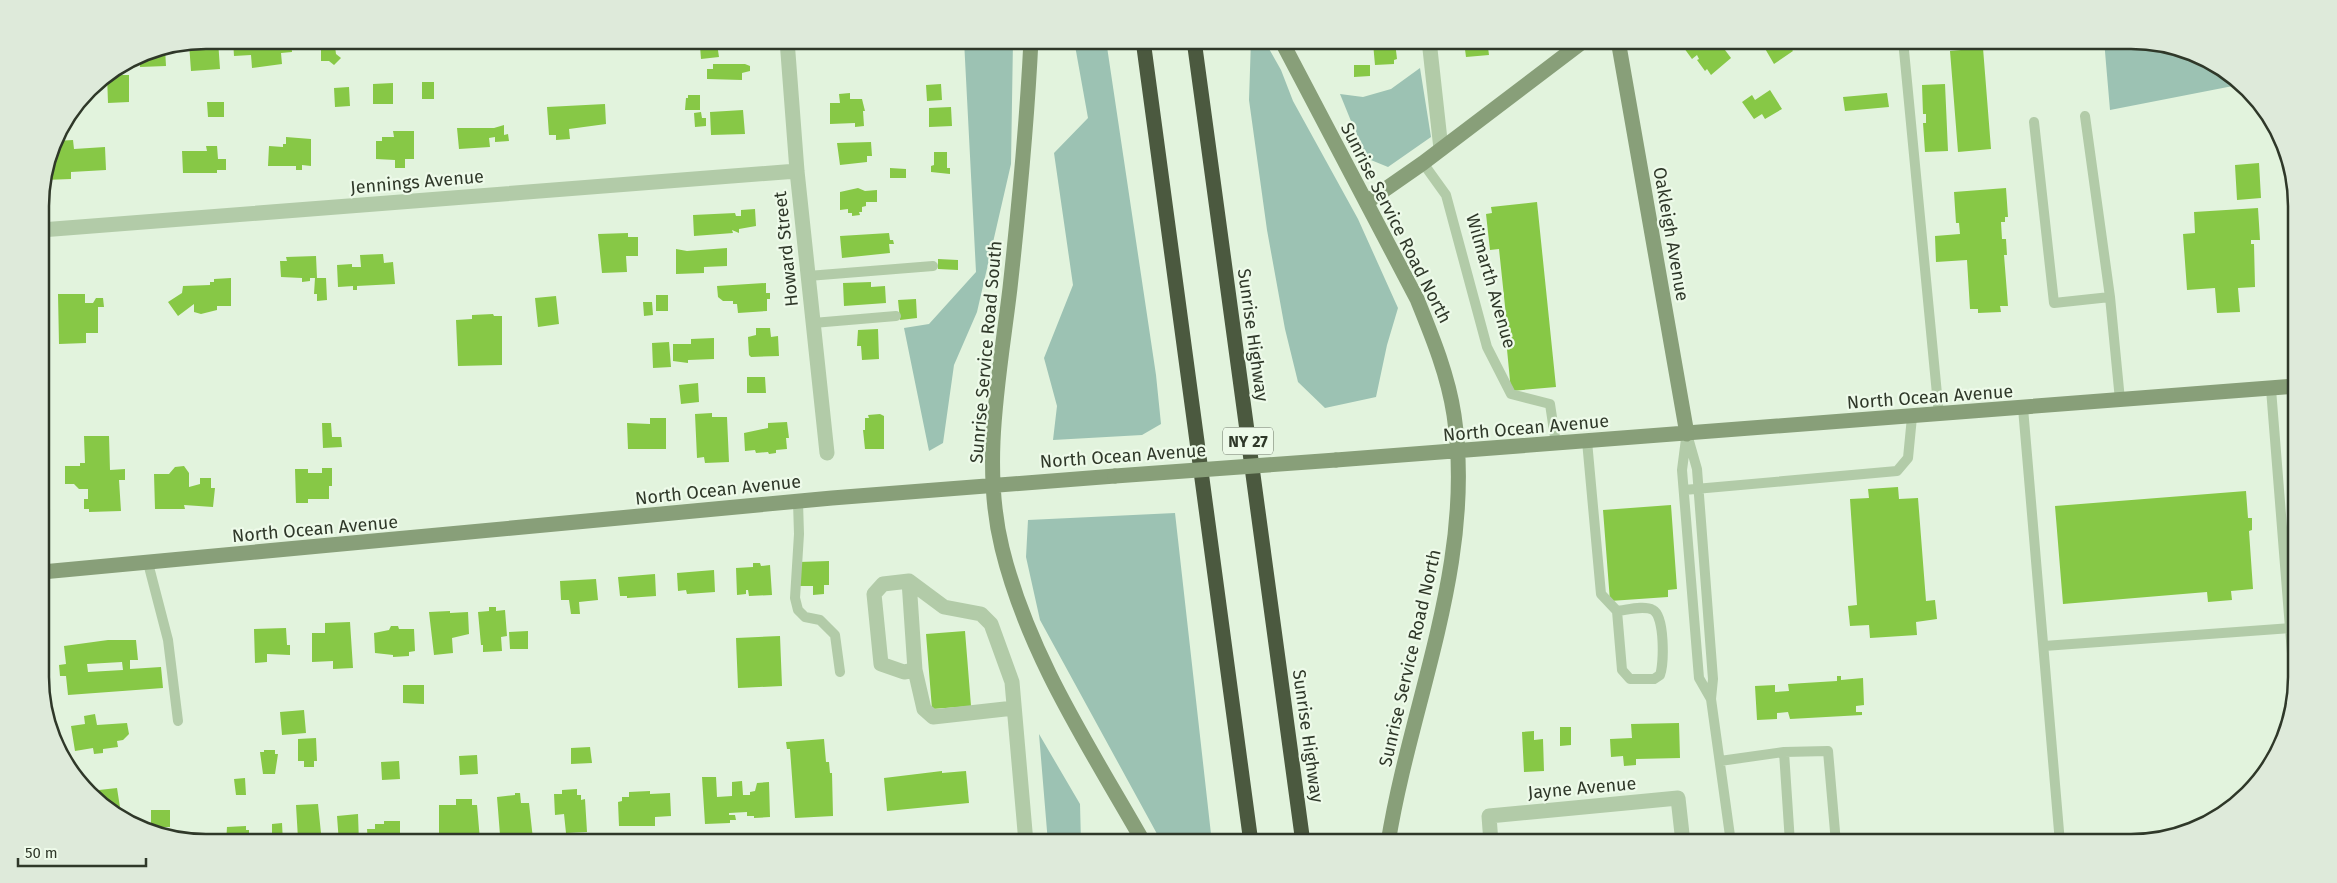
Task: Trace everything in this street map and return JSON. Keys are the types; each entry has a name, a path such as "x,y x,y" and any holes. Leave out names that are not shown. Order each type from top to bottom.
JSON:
{"highway":[{"name":"NY 27","path":"1144,49 1250,834"},
{"name":"Sunrise Highway","path":"1195,49 1302,834"}],"main road":[{"name":"Sunrise Service Road South","path":"1030,49 1022,171 992,447 993,485 1001,547 1031,637 1062,698 1139,834"},
{"name":"Sunrise Service Road North","path":"1286,49 1417,299 1433,338 1453,412 1457,452 1458,498 1452,568 1390,834"},
{"path":"1367,202 1441,150 1573,49"},
{"name":"Oakleigh Avenue","path":"1620,49 1687,434"},
{"name":"North Ocean Avenue","path":"49,571 832,498 1457,452 2288,387"}],"street":[{"name":"Howard Street","path":"788,49 796,171 827,453"},
{"path":"1430,49 1441,150"},
{"name":"Jennings Avenue","path":"49,229 796,171"},
{"path":"909,581 915,670 924,709 933,716 1014,708"},
{"path":"915,670 904,672 881,664 874,594 883,584 909,581 944,607 981,614 991,624 1012,682 1025,834"},
{"name":"Jayne Avenue","path":"1490,834 1489,816 1678,798 1682,834"}],"lane":[{"path":"1904,49 1939,415"},
{"path":"2085,116 2110,297 2120,400"},
{"path":"2034,122 2054,303 2110,297"},
{"name":"Wilmarth Avenue","path":"1423,163 1446,195 1487,347 1511,394 1550,404 1556,444"},
{"path":"808,276 933,266"},
{"path":"813,323 896,316"},
{"path":"2271,388 2288,603"},
{"path":"2023,408 2059,834"},
{"path":"1684,490 1897,470 1908,458 1912,417"},
{"path":"1687,434 1697,469 1713,679 1711,699 1730,834"},
{"path":"1687,434 1682,470 1699,678 1711,699"},
{"path":"1587,441 1601,594 1617,611 1622,670 1630,680 1654,679 1660,675 1663,667 1660,618 1654,610 1617,611"},
{"path":"798,502 799,534 795,598 798,610 805,617 820,620 835,635 840,672"},
{"path":"148,563 168,640 178,721"},
{"path":"2044,646 2288,628"},
{"path":"1720,761 1784,752 1828,752 1835,834"},
{"path":"1784,752 1789,834"}],"green space":[{"path":"964,49 1013,49 1011,164 977,312 954,365 943,443 929,451 904,328 929,324 976,272"},
{"path":"1076,49 1107,49 1156,375 1161,424 1142,435 1053,440 1057,406 1044,358 1073,285 1054,153 1088,118"},
{"path":"1251,49 1269,49 1281,70 1293,101 1358,219 1398,308 1387,345 1376,397 1325,408 1298,382 1285,329 1267,230 1249,100"},
{"path":"2105,49 2152,50 2182,57 2201,65 2232,86 2110,110"},
{"path":"1420,68 1431,137 1388,167 1366,158 1340,94 1363,97 1391,89"},
{"path":"1175,513 1211,834 1157,834 1040,620 1026,557 1028,520"},
{"path":"1039,734 1080,804 1081,834 1047,834"}],"building":[{"path":"219,49 220,69 191,71 189,50"},
{"path":"234,49 292,49 292,52 281,53 282,64 252,68 251,55 234,56"},
{"path":"321,49 335,49 336,54 341,58 334,65 329,61 321,61"},
{"path":"700,49 718,49 719,57 701,59"},
{"path":"1374,49 1396,49 1397,59 1394,60 1394,64 1375,65"},
{"path":"1465,49 1488,49 1489,55 1466,57"},
{"path":"1685,49 1724,49 1731,58 1711,75 1707,69 1705,71 1697,60 1699,59 1697,55 1692,59"},
{"path":"1765,49 1792,49 1793,51 1774,64"},
{"path":"1983,49 1991,149 1958,152 1950,51"},
{"path":"165,54 166,66 140,67 140,63"},
{"path":"713,64 745,64 750,66 750,71 742,73 742,80 707,79 707,69 713,69"},
{"path":"1354,65 1370,65 1370,76 1354,77"},
{"path":"119,75 129,75 129,102 108,103 107,84"},
{"path":"422,82 434,82 434,99 422,99"},
{"path":"393,83 393,104 373,104 373,84"},
{"path":"941,84 942,100 927,101 926,85"},
{"path":"1945,84 1948,151 1925,152 1923,123 1926,123 1926,114 1923,114 1922,85"},
{"path":"349,87 350,106 335,107 334,88"},
{"path":"1770,90 1782,109 1765,119 1762,114 1754,119 1742,102 1752,95 1755,100"},
{"path":"850,93 850,99 862,99 865,111 863,111 864,126 855,127 855,123 830,124 830,103 840,103 839,94"},
{"path":"1887,93 1889,107 1845,111 1843,97"},
{"path":"688,95 700,95 700,110 685,110"},
{"path":"207,102 224,102 224,117 208,117"},
{"path":"605,104 606,124 569,129 570,139 556,140 556,135 549,135 547,107"},
{"path":"951,107 952,126 929,127 929,108"},
{"path":"743,110 745,134 711,135 710,112"},
{"path":"701,112 702,118 706,118 706,126 695,127 694,113"},
{"path":"504,125 504,135 508,134 509,141 495,142 495,137 489,138 490,147 459,149 457,128 494,128"},
{"path":"393,131 414,131 414,159 405,159 405,168 395,168 395,160 376,159 376,141 382,141 382,137 394,137"},
{"path":"286,137 311,139 311,166 302,165 302,170 296,170 296,166 268,166 269,146 283,147 283,144 286,144"},
{"path":"73,140 74,149 105,147 106,170 71,172 71,179 51,180 57,155 63,141"},
{"path":"871,142 872,156 867,156 867,162 840,165 837,143"},
{"path":"206,146 217,146 218,159 226,159 226,170 217,170 217,173 183,173 182,151 207,151"},
{"path":"934,152 947,152 947,168 950,168 950,174 931,172 931,166 934,165"},
{"path":"2259,163 2261,198 2237,200 2235,165"},
{"path":"890,168 906,169 906,178 890,178"},
{"path":"858,188 865,191 877,190 877,202 866,202 866,206 862,207 862,212 859,212 860,215 852,216 852,213 848,213 848,209 840,210 840,192"},
{"path":"2006,188 2008,217 2005,217 2005,222 2001,222 2002,239 2006,239 2007,255 2004,255 2008,306 2000,306 2001,312 1978,313 1978,309 1970,309 1967,260 1936,262 1935,236 1960,234 1959,223 1956,223 1954,192"},
{"path":"1537,202 1556,387 1511,391 1506,339 1500,334 1507,325 1499,249 1490,250 1486,214 1492,213 1491,207"},
{"path":"2258,208 2260,240 2251,240 2251,244 2254,244 2255,287 2238,288 2240,312 2217,313 2215,288 2187,290 2183,234 2195,233 2194,212"},
{"path":"755,209 756,226 739,229 739,233 732,230 733,233 694,236 693,215 735,213 736,216 741,216 741,210"},
{"path":"628,233 628,237 638,237 638,256 626,256 627,272 602,273 598,234"},
{"path":"889,233 890,240 893,240 894,244 889,244 890,253 842,258 840,236"},
{"path":"727,248 727,266 704,267 704,273 676,274 676,249 687,251"},
{"path":"383,254 384,263 393,262 395,284 357,286 357,290 353,290 353,286 338,287 337,265 352,264 352,267 361,267 360,255"},
{"path":"316,256 317,278 326,278 327,300 317,301 317,294 314,294 315,278 302,282 302,278 281,277 280,261 287,261 286,257"},
{"path":"938,259 958,260 958,270 938,269"},
{"path":"231,278 231,306 217,306 217,310 201,314 194,312 194,304 178,316 168,302 182,293 183,286 210,285 210,282 214,282 214,279"},
{"path":"871,282 871,287 885,286 886,303 844,306 843,283"},
{"path":"766,283 766,293 770,293 770,299 767,299 767,311 738,313 737,304 733,304 733,301 723,301 718,297 717,286"},
{"path":"58,294 85,294 85,303 93,303 96,298 103,298 104,307 98,307 98,333 86,333 86,343 59,344"},
{"path":"656,295 668,295 668,311 656,311"},
{"path":"556,296 559,324 538,327 535,298"},
{"path":"916,299 917,318 900,320 898,300"},
{"path":"643,302 652,302 653,315 644,316"},
{"path":"493,314 494,316 502,316 502,365 458,366 456,320 472,319 472,315"},
{"path":"756,328 770,328 771,337 778,336 779,356 751,357 749,355 748,337 756,335"},
{"path":"878,329 879,359 862,360 861,346 857,346 858,330"},
{"path":"714,338 714,359 688,360 688,363 673,361 673,344 691,344 691,339"},
{"path":"669,342 671,367 653,368 652,343"},
{"path":"747,377 765,377 766,393 747,393"},
{"path":"698,383 699,402 681,404 679,385"},
{"path":"712,413 712,417 727,417 729,462 705,463 704,457 697,458 695,414"},
{"path":"880,414 884,416 884,449 865,449 863,430 865,430 865,418 869,418 868,415"},
{"path":"650,418 666,418 666,449 628,449 627,423 650,424"},
{"path":"787,422 789,438 786,438 787,449 776,450 776,453 769,454 768,452 756,453 755,450 745,451 744,433 768,428 768,423"},
{"path":"322,423 331,423 332,437 341,437 342,447 323,448"},
{"path":"84,436 109,436 110,470 125,469 125,480 119,480 121,511 89,512 89,509 84,509 84,499 88,499 88,489 79,489 74,484 65,484 65,466 80,466 80,463 85,463"},
{"path":"184,466 189,473 189,487 200,484 200,478 211,478 211,488 215,488 213,507 184,505 185,509 155,509 154,474 169,474 175,467"},
{"path":"322,468 332,468 332,486 329,486 329,499 308,499 308,503 296,503 295,469 308,469 308,473 322,473"},
{"path":"1898,487 1899,499 1918,498 1926,601 1935,600 1937,619 1916,622 1917,635 1870,638 1869,625 1850,626 1848,606 1857,605 1850,499 1869,498 1868,489"},
{"path":"2246,491 2248,518 2252,518 2252,530 2249,531 2253,589 2231,591 2232,600 2208,602 2207,592 2063,604 2055,506"},
{"path":"1671,505 1677,589 1668,590 1668,597 1610,601 1603,510"},
{"path":"829,561 829,585 824,585 824,594 813,595 813,586 800,586 799,562"},
{"path":"753,563 760,563 761,566 770,565 772,595 749,596 748,590 746,590 746,594 737,595 736,568 753,567"},
{"path":"714,570 715,592 687,594 686,590 678,591 677,573"},
{"path":"655,574 656,596 627,598 627,596 620,596 618,577"},
{"path":"596,579 598,600 579,602 580,614 571,614 569,600 561,600 560,581"},
{"path":"489,607 496,607 496,611 505,610 507,636 501,637 502,651 483,652 478,612 489,611"},
{"path":"450,611 450,613 468,612 469,634 452,638 453,653 434,655 429,612"},
{"path":"350,622 353,668 333,669 333,661 312,662 312,633 325,633 325,623"},
{"path":"391,626 398,626 399,629 414,629 415,651 409,652 409,656 393,657 393,655 375,653 374,633 389,630"},
{"path":"286,628 287,645 290,645 290,655 267,654 267,662 255,663 254,629"},
{"path":"528,631 528,649 510,649 509,632"},
{"path":"965,631 971,706 932,709 926,634"},
{"path":"780,636 782,686 738,688 736,638"},
{"path":"108,640 136,640 138,660 130,660 130,669 161,667 163,688 68,695 66,676 60,676 59,665 66,664 64,646","holes":["122,662 123,670 88,672 87,664"]},
{"path":"1837,676 1841,676 1841,680 1863,678 1864,705 1856,706 1856,712 1862,712 1862,715 1790,719 1788,712 1777,713 1777,719 1757,720 1755,686 1775,685 1775,692 1789,691 1788,684 1837,681"},
{"path":"403,685 424,685 424,704 403,703"},
{"path":"304,710 306,733 282,735 280,712"},
{"path":"95,714 97,725 127,723 129,734 123,740 117,741 118,747 103,749 103,753 94,754 93,748 75,751 71,726 85,724 84,716"},
{"path":"1679,723 1680,758 1636,759 1636,765 1624,766 1623,756 1611,757 1610,739 1632,738 1631,724"},
{"path":"1560,727 1571,727 1571,745 1560,746"},
{"path":"1534,731 1534,740 1543,739 1544,771 1524,772 1522,732"},
{"path":"316,738 317,761 314,761 314,767 304,767 304,761 298,761 298,739"},
{"path":"824,739 826,762 829,762 830,773 832,773 833,816 795,818 790,749 787,749 786,742"},
{"path":"590,747 592,763 571,764 571,748"},
{"path":"264,750 275,750 275,754 278,754 275,774 263,774 260,752 264,752"},
{"path":"477,755 478,774 460,775 459,756"},
{"path":"399,761 400,779 382,780 381,762"},
{"path":"942,771 942,773 966,771 969,803 887,811 884,778"},
{"path":"702,777 716,777 717,797 732,796 732,782 742,781 743,795 750,795 750,792 755,791 757,783 769,782 770,817 754,818 754,816 747,816 747,812 729,813 729,815 735,815 736,820 730,820 730,823 705,824"},
{"path":"245,778 246,795 236,795 234,779"},
{"path":"117,788 120,809 102,795 99,790"},
{"path":"577,789 577,795 581,795 581,800 585,799 587,832 566,833 564,814 555,815 554,794 562,794 562,790"},
{"path":"650,791 650,794 670,793 671,816 655,817 655,826 619,826 618,802 622,801 622,797 629,797 629,792"},
{"path":"515,793 520,793 521,803 529,803 532,834 500,834 497,797 515,795"},
{"path":"456,799 472,799 472,805 477,805 479,834 439,834 439,805 456,805"},
{"path":"318,804 321,834 298,834 296,805"},
{"path":"151,810 170,810 170,827 159,827 151,824"},
{"path":"358,814 359,834 338,834 337,816"},
{"path":"384,821 400,821 400,834 367,834 367,829 375,829 375,824 384,824"},
{"path":"282,823 283,834 272,834 272,824"},
{"path":"246,826 249,834 227,834 227,827"}]}
